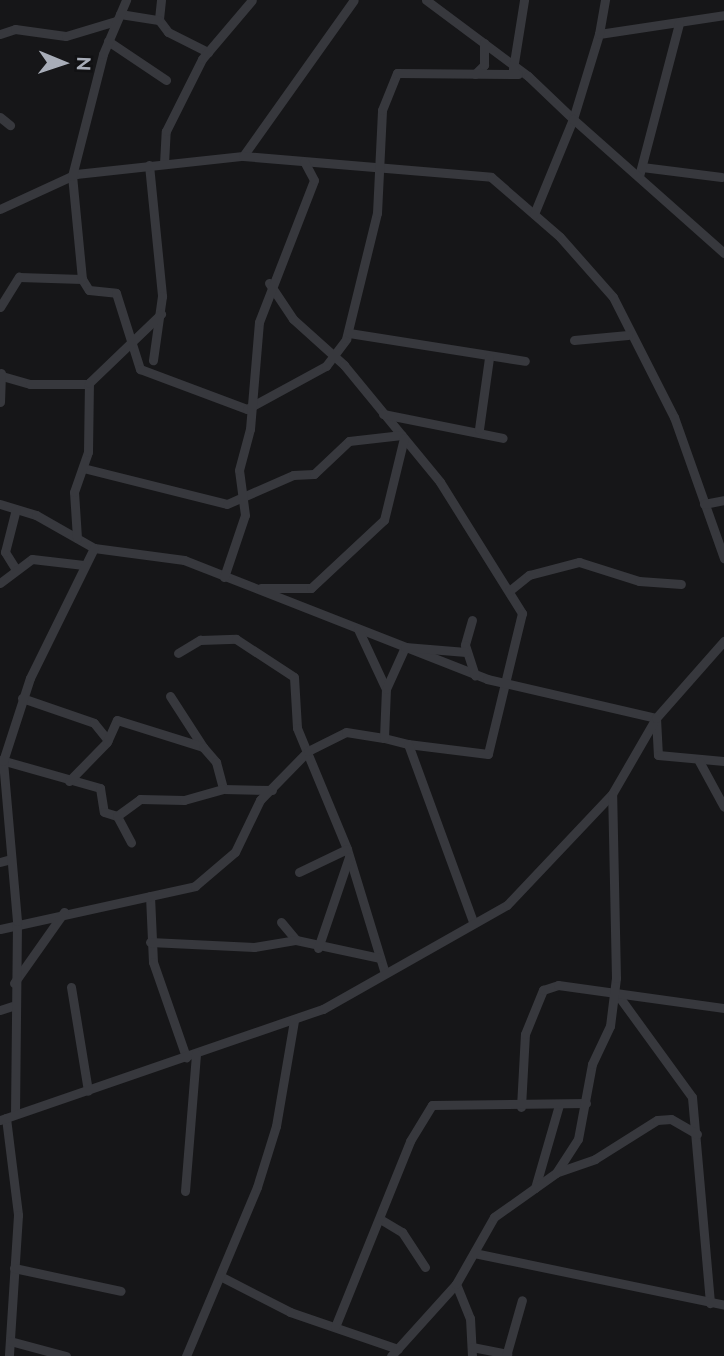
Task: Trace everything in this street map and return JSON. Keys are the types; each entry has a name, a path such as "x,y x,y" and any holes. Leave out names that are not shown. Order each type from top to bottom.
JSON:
{"street":[{"path":"126,0 108,41 72,176 82,279 89,290 116,293 140,369 250,407 337,358 349,333 377,213 375,164 382,110 397,73 475,74 516,71"},
{"path":"161,0 159,20 168,32 208,52"},
{"path":"164,164 166,131 208,52 252,0"},
{"path":"243,156 354,0"},
{"path":"426,0 484,43 640,172 724,253"},
{"path":"443,13 444,0"},
{"path":"516,71 524,0"},
{"path":"534,214 573,119 599,34 605,0"},
{"path":"599,34 724,15"},
{"path":"0,34 15,29 66,36 118,18 159,20"},
{"path":"640,172 680,23"},
{"path":"108,41 166,80"},
{"path":"475,74 484,65 484,43"},
{"path":"0,117 10,125"},
{"path":"0,209 72,176 243,156 484,174 534,214 602,283 674,417 724,558"},
{"path":"224,577 245,515 239,470 269,283 314,180 304,161"},
{"path":"149,165 161,253 161,314 153,360"},
{"path":"640,172 721,177"},
{"path":"0,307 19,277 82,279"},
{"path":"0,929 17,921 195,886 235,852 272,790 308,751 346,732 408,744 488,754 502,684 522,613 403,436 337,358 293,319 269,283"},
{"path":"76,538 74,492 83,468 89,384 161,314"},
{"path":"349,333 489,358 525,361"},
{"path":"574,340 628,335"},
{"path":"479,429 489,358"},
{"path":"0,402 1,374 30,384 89,384"},
{"path":"383,414 479,429 503,438"},
{"path":"83,468 160,483 211,504 242,496 293,475 314,474 349,441 403,436"},
{"path":"255,589 311,588 384,520 403,436"},
{"path":"704,504 724,500"},
{"path":"0,504 16,509 94,548 159,554 502,684 656,718"},
{"path":"15,568 5,552 16,509"},
{"path":"9,1356 18,1215 7,1117 17,921 11,859 3,824 2,761 22,698 94,548"},
{"path":"0,583 15,568 32,559 84,565"},
{"path":"509,591 528,575 579,562 639,581 681,584"},
{"path":"472,620 466,652 475,675"},
{"path":"358,629 386,689"},
{"path":"178,653 200,640 236,639 294,677 293,714 348,853 385,973"},
{"path":"7,1117 294,1021 385,973 523,894 612,794 656,718 724,640"},
{"path":"405,647 466,652"},
{"path":"384,738 386,689 405,647"},
{"path":"170,696 216,762 223,789"},
{"path":"22,698 94,723 108,740"},
{"path":"656,718 653,751 699,761 724,761"},
{"path":"69,781 108,740 117,720 203,747"},
{"path":"408,744 473,922"},
{"path":"2,761 100,788 104,812 117,816 131,842"},
{"path":"699,761 724,807"},
{"path":"117,816 140,799 184,800 223,789 272,790"},
{"path":"556,1173 575,1147 616,997 612,794"},
{"path":"299,872 348,853"},
{"path":"318,948 348,853"},
{"path":"0,862 11,859"},
{"path":"150,896 150,942 186,1057"},
{"path":"12,985 65,911"},
{"path":"281,922 296,940"},
{"path":"150,942 254,947 296,940 318,948 379,958"},
{"path":"521,1107 524,1034 534,1000 558,985 616,997 724,1008"},
{"path":"71,987 88,1091"},
{"path":"616,997 689,1087 697,1134 710,1303"},
{"path":"0,1010 12,1006"},
{"path":"187,1356 276,1126 294,1021"},
{"path":"184,1191 196,1053"},
{"path":"335,1327 432,1105 521,1107 586,1103"},
{"path":"535,1188 559,1105"},
{"path":"391,1356 456,1284 494,1217 556,1173 595,1159 665,1118 697,1134"},
{"path":"380,1219 402,1232 425,1266"},
{"path":"474,1252 724,1305"},
{"path":"14,1268 121,1291"},
{"path":"220,1276 289,1312 398,1349"},
{"path":"456,1284 472,1352 507,1355 522,1300"},
{"path":"10,1341 66,1356"}]}
